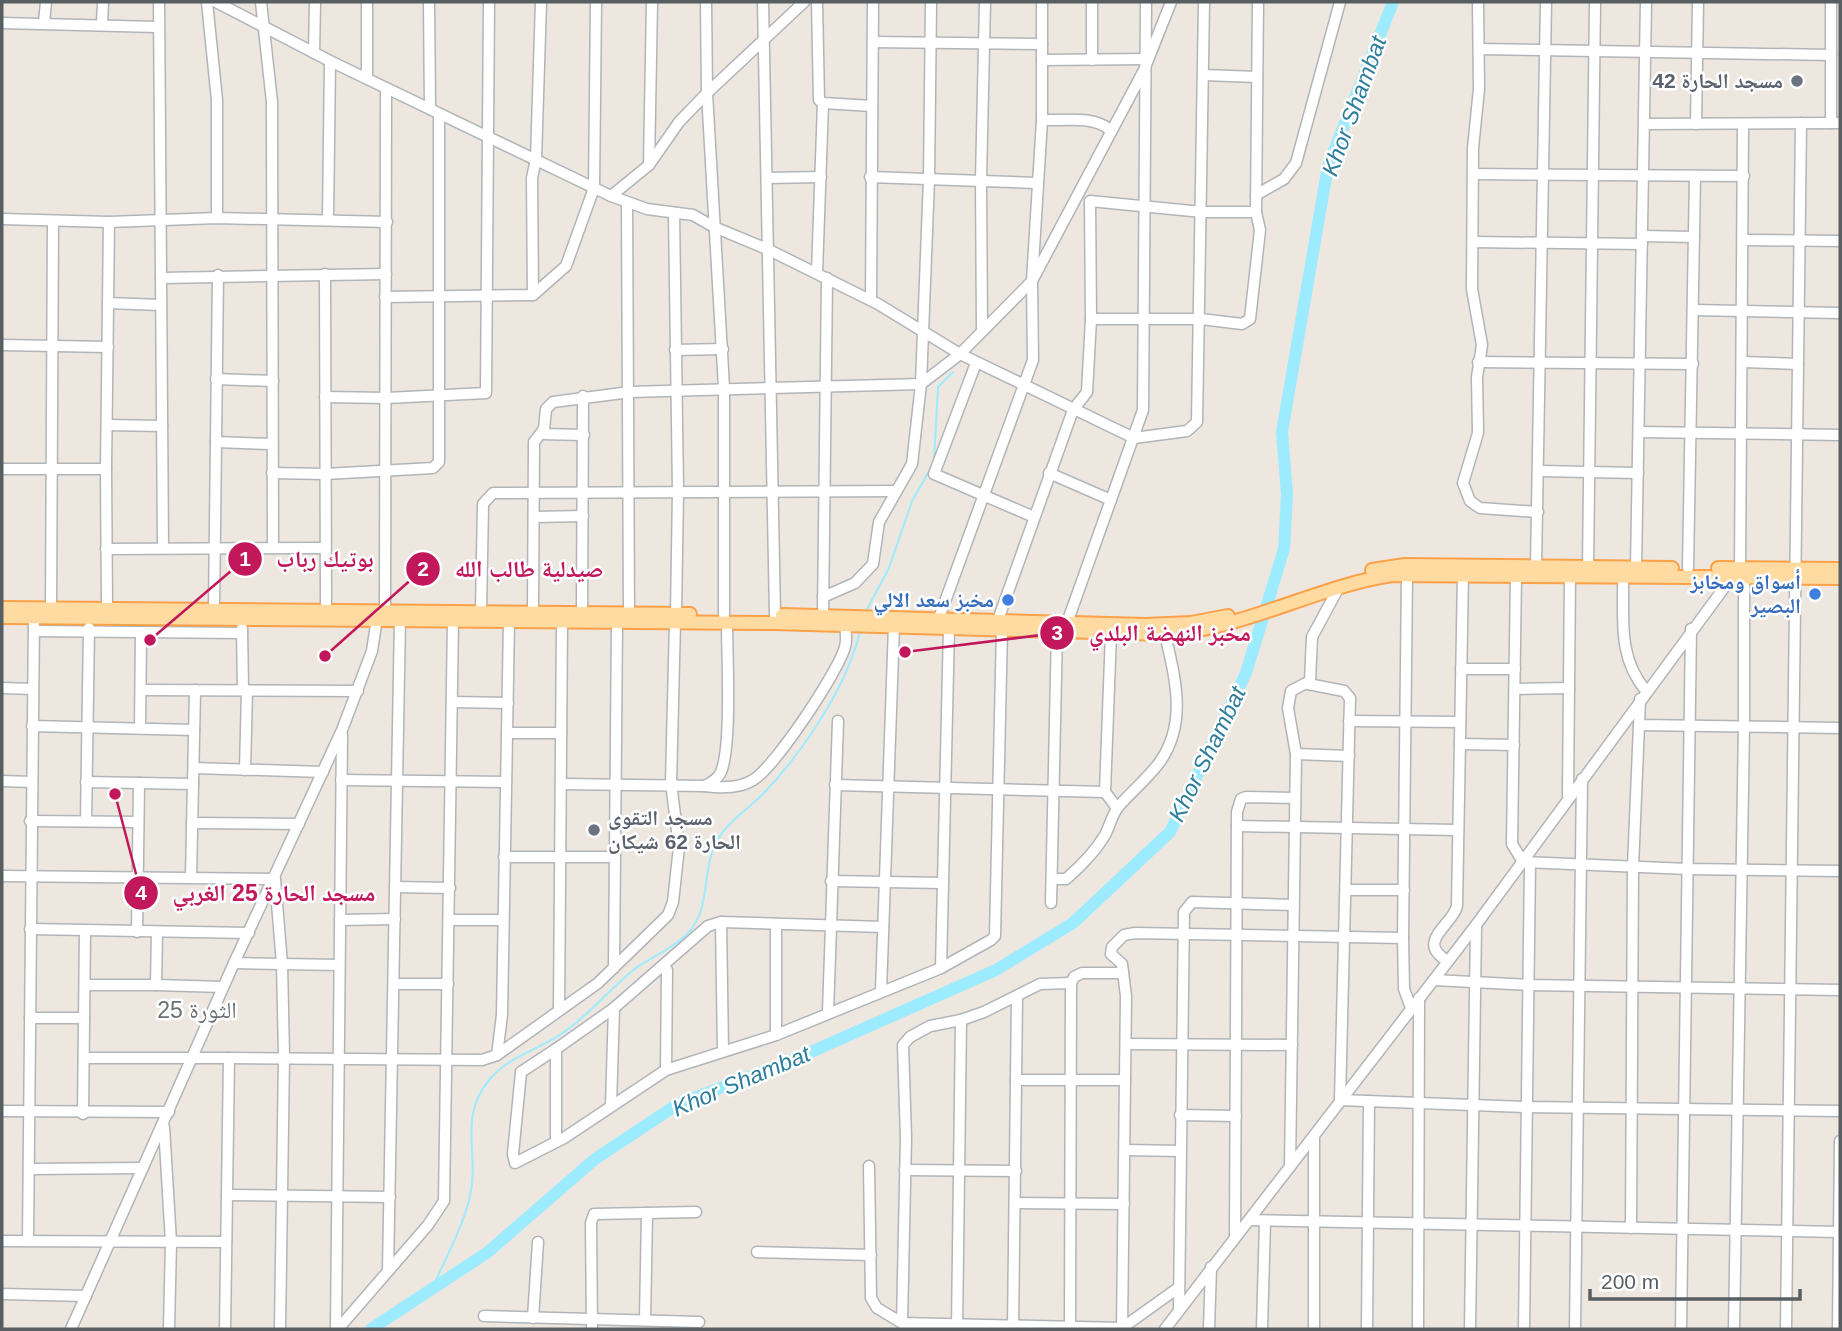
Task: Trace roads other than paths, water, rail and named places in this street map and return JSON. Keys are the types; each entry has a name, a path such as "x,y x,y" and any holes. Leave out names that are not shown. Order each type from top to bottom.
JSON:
{"main road":[{"path":"1063,627 1111,633 1165,634 1201,631 1229,619 1390,567 1688,568 1739,574"},
{"path":"1284,601 1372,578 1407,574 1623,576 1795,573 1840,569"},
{"path":"1795,573 1840,578"},
{"path":"2,608 326,609 381,614 400,619 617,622 675,618 1063,627 1164,625 1229,619"},
{"path":"2,617 243,617 481,611 629,613 675,618"},
{"path":"726,619 822,615 894,626 944,623"}],"street":[{"path":"44,23 46,2"},
{"path":"102,23 103,2"},
{"path":"159,2 157,27 162,219 160,304 163,548"},
{"path":"207,2 217,100 217,218"},
{"path":"216,2 330,61 611,196 627,203 693,215 714,227 767,249 871,300 925,330 960,355 1133,438 1187,431 1197,422 1205,2"},
{"path":"261,2 272,102 273,548"},
{"path":"314,53 315,2"},
{"path":"367,2 367,79"},
{"path":"272,473 384,472 437,466 439,294 429,2"},
{"path":"325,397 438,397 486,393 489,2"},
{"path":"533,295 533,178 536,159 541,2"},
{"path":"385,297 439,294 533,295 566,266 594,188 597,2"},
{"path":"649,165 652,2"},
{"path":"705,786 721,774 723,764 726,619 723,349 707,93 706,2"},
{"path":"764,2 775,615"},
{"path":"611,196 649,165 680,122 707,93 804,2"},
{"path":"817,2 817,94 823,103 822,276 828,387 822,615"},
{"path":"871,300 873,2"},
{"path":"823,597 855,583 868,571 876,553 879,522 912,464 925,330 932,43 930,2"},
{"path":"982,330 981,179 985,2"},
{"path":"941,968 944,623 983,495 1033,360 1032,281 1042,120 1042,2"},
{"path":"1092,2 1092,60"},
{"path":"1051,903 1063,627 1143,411 1146,2"},
{"path":"533,612 534,442 541,434 549,405 583,396 630,392 921,384 960,355 1032,281 1049,254 1076,195 1144,71 1171,2"},
{"path":"1091,319 1201,319 1242,324 1250,319 1254,261 1259,238 1256,212 1258,2"},
{"path":"1256,195 1284,179 1296,163 1340,2"},
{"path":"1478,2 1480,50 1473,174 1472,289 1482,345 1478,362 1478,433 1464,474 1465,493 1480,508 1538,512"},
{"path":"1536,566 1546,2"},
{"path":"1588,567 1595,2"},
{"path":"1636,567 1646,2"},
{"path":"1696,124 1698,2"},
{"path":"1644,124 1836,123 1831,55 1831,2"},
{"path":"2,23 102,23 157,27"},
{"path":"873,42 1042,44"},
{"path":"1480,50 1831,55"},
{"path":"1042,60 1145,59"},
{"path":"328,220 330,61"},
{"path":"1203,75 1257,76"},
{"path":"71,1329 223,987 342,730 372,651 381,614 387,398 386,88"},
{"path":"823,103 872,106"},
{"path":"1042,120 1090,121 1103,124 1110,130"},
{"path":"1786,1329 1794,871 1801,123"},
{"path":"1734,1329 1744,726 1739,574 1744,362 1743,124"},
{"path":"1473,174 1744,176"},
{"path":"766,178 821,177"},
{"path":"870,177 1037,183"},
{"path":"1688,568 1695,177"},
{"path":"1076,195 1090,201 1145,207 1202,212 1256,212"},
{"path":"883,927 721,922 701,931 614,1008 521,1072 514,1160 520,1163 556,1143 666,1070 776,1035 941,968 995,936 1000,625 1049,473 1073,410 1087,392 1091,319 1090,201"},
{"path":"627,203 629,613"},
{"path":"84,1058 284,1056 482,1060 498,1055 598,983 663,922 673,902 680,847 671,783 678,491 674,213"},
{"path":"2,219 108,222 217,218 387,222"},
{"path":"51,608 53,221"},
{"path":"107,608 108,222"},
{"path":"1473,242 1593,243 1694,237"},
{"path":"1744,240 1840,242"},
{"path":"326,274 326,609"},
{"path":"161,278 386,274"},
{"path":"214,608 218,275"},
{"path":"108,303 160,304"},
{"path":"1693,310 1840,313"},
{"path":"2,345 108,347"},
{"path":"675,350 723,349"},
{"path":"1478,362 1693,364"},
{"path":"1744,362 1798,364"},
{"path":"976,363 934,474 1034,517"},
{"path":"216,379 273,381"},
{"path":"582,612 583,396"},
{"path":"107,425 162,426"},
{"path":"1639,432 1840,435"},
{"path":"541,434 584,435"},
{"path":"216,442 271,444"},
{"path":"2,469 106,469"},
{"path":"1539,471 1638,473"},
{"path":"1049,473 1111,500"},
{"path":"481,611 483,504 493,493 826,489 895,491"},
{"path":"535,517 583,516"},
{"path":"106,549 325,548"},
{"path":"1407,574 1402,938 1404,989 1411,1008"},
{"path":"1448,961 1437,953 1435,946 1439,930 1457,906 1456,830 1463,574"},
{"path":"1165,1329 1526,862 1568,797 1691,628 1739,574"},
{"path":"1516,575 1512,844 1526,862 1529,985 1525,1108 1524,1329"},
{"path":"1568,797 1570,576"},
{"path":"1623,576 1625,653 1632,675 1643,694 1639,725 1633,867 1632,1228"},
{"path":"1308,684 1312,637 1339,587"},
{"path":"28,1240 34,617"},
{"path":"86,821 89,617"},
{"path":"243,617 245,770"},
{"path":"388,1271 400,619"},
{"path":"337,1329 428,1226 444,1201 453,620"},
{"path":"498,1055 502,1022 509,621"},
{"path":"559,1009 563,784 562,621"},
{"path":"563,784 671,783 720,788 753,780 770,764 836,667 861,621"},
{"path":"614,968 617,622"},
{"path":"881,991 894,626"},
{"path":"1681,1329 1688,987 1691,628"},
{"path":"34,631 242,633"},
{"path":"141,632 141,728"},
{"path":"1111,633 1105,792 1117,808"},
{"path":"1053,879 1066,879 1090,856 1105,834 1117,808 1160,761 1173,737 1178,709 1177,684 1165,634"},
{"path":"1461,668 1515,669"},
{"path":"1290,1168 1296,754 1288,708 1289,696 1294,688 1308,684 1348,694 1347,890 1340,1100"},
{"path":"2,688 33,689"},
{"path":"1515,689 1569,688"},
{"path":"141,690 358,691"},
{"path":"191,877 195,690"},
{"path":"452,702 509,703"},
{"path":"1349,720 1460,722"},
{"path":"828,1013 838,721"},
{"path":"1639,725 1840,728"},
{"path":"32,726 194,730"},
{"path":"337,1329 336,1196 342,730"},
{"path":"508,733 561,733"},
{"path":"1460,744 1514,745"},
{"path":"1296,754 1349,756"},
{"path":"194,768 323,772"},
{"path":"1575,1329 1582,778"},
{"path":"341,780 506,782"},
{"path":"2,781 31,782"},
{"path":"86,782 193,784"},
{"path":"137,932 139,783"},
{"path":"835,785 1105,792"},
{"path":"1235,1237 1237,826 1241,799 1295,798"},
{"path":"30,821 138,821"},
{"path":"192,823 299,824"},
{"path":"1237,826 1456,830"},
{"path":"504,857 614,857"},
{"path":"1526,862 1688,869 1840,871"},
{"path":"2,876 275,879"},
{"path":"275,879 282,964 284,1056 280,1329"},
{"path":"831,881 942,883"},
{"path":"395,887 450,888"},
{"path":"1347,890 1404,890"},
{"path":"1179,1310 1184,912 1192,902 1293,905"},
{"path":"340,920 395,919"},
{"path":"449,920 503,920"},
{"path":"721,922 723,1051"},
{"path":"776,923 776,1035"},
{"path":"1470,1329 1476,925"},
{"path":"30,929 248,933"},
{"path":"83,1114 85,931"},
{"path":"156,985 157,932"},
{"path":"1122,1328 1126,1044 1122,964 1111,950 1120,937 1135,933 1184,933 1238,937 1402,938"},
{"path":"234,963 339,965"},
{"path":"661,967 665,967 667,976 666,1070"},
{"path":"1070,1328 1071,982 1082,973 1123,973"},
{"path":"1434,980 1529,985 1840,990"},
{"path":"902,1323 905,1170 903,1045 922,1028 961,1020 1040,985 1071,982"},
{"path":"395,984 448,984"},
{"path":"85,985 223,987"},
{"path":"1013,1328 1017,997"},
{"path":"1418,1329 1419,998"},
{"path":"611,1106 614,1008"},
{"path":"30,1018 84,1018"},
{"path":"957,1327 961,1020"},
{"path":"1126,1044 1292,1045"},
{"path":"556,1049 556,1143"},
{"path":"225,1329 229,1058"},
{"path":"1016,1080 1125,1080"},
{"path":"1340,1100 1525,1108 1840,1111"},
{"path":"1367,1329 1369,1101"},
{"path":"2,1111 83,1114 169,1112"},
{"path":"1181,1115 1236,1116"},
{"path":"164,1124 171,1242 169,1329"},
{"path":"1314,1137 1314,1329"},
{"path":"1838,1329 1840,1141"},
{"path":"1125,1150 1180,1151"},
{"path":"869,1167 871,1298 888,1317 902,1323 957,1327 1122,1328 1178,1288"},
{"path":"30,1169 143,1168"},
{"path":"905,1170 1016,1171"},
{"path":"227,1195 390,1197"},
{"path":"1015,1203 1124,1204"},
{"path":"592,1324 592,1218 597,1213 696,1212"},
{"path":"645,1320 647,1213"},
{"path":"1249,1220 1839,1232"},
{"path":"1262,1329 1265,1221"},
{"path":"2,1241 226,1242"},
{"path":"533,1318 538,1242"},
{"path":"757,1252 871,1255"},
{"path":"1209,1329 1211,1267"},
{"path":"2,1294 86,1296"},
{"path":"484,1316 592,1324 645,1320 699,1322"}],"waterway":[{"name":"Khor Shambat","path":"371,1329 488,1252 595,1159 678,1104 786,1063 996,970 1073,923 1170,832 1246,673 1284,549 1287,494 1282,432 1328,166 1393,2"},
{"path":"934,461 938,387 953,372"},
{"path":"865,613 889,568 912,501 932,466"},
{"path":"432,1289 458,1231 470,1196 473,1165 472,1122 480,1093 497,1071 571,1027 626,976 680,941 694,926 703,902 709,864 718,839 727,827 763,794 808,739 845,675 860,632"}],"place":[{"name":"مسجد الحارة 42","path":"1797,81"},
{"name":"أسواق ومخابز البصير","path":"1815,594"},
{"name":"مخبز سعد الالي","path":"1008,600"},
{"name":"بوتيك رباب","path":"150,640"},
{"name":"مخبز النهضة البلدي","path":"905,652"},
{"name":"صيدلية طالب الله","path":"325,656"},
{"name":"مسجد الحارة 25 الغربي","path":"115,794"},
{"name":"مسجد التقوى الحارة 62 شيكان","path":"594,830"}],"district":[{"name":"الثورة 25","path":"197,1010"}]}
